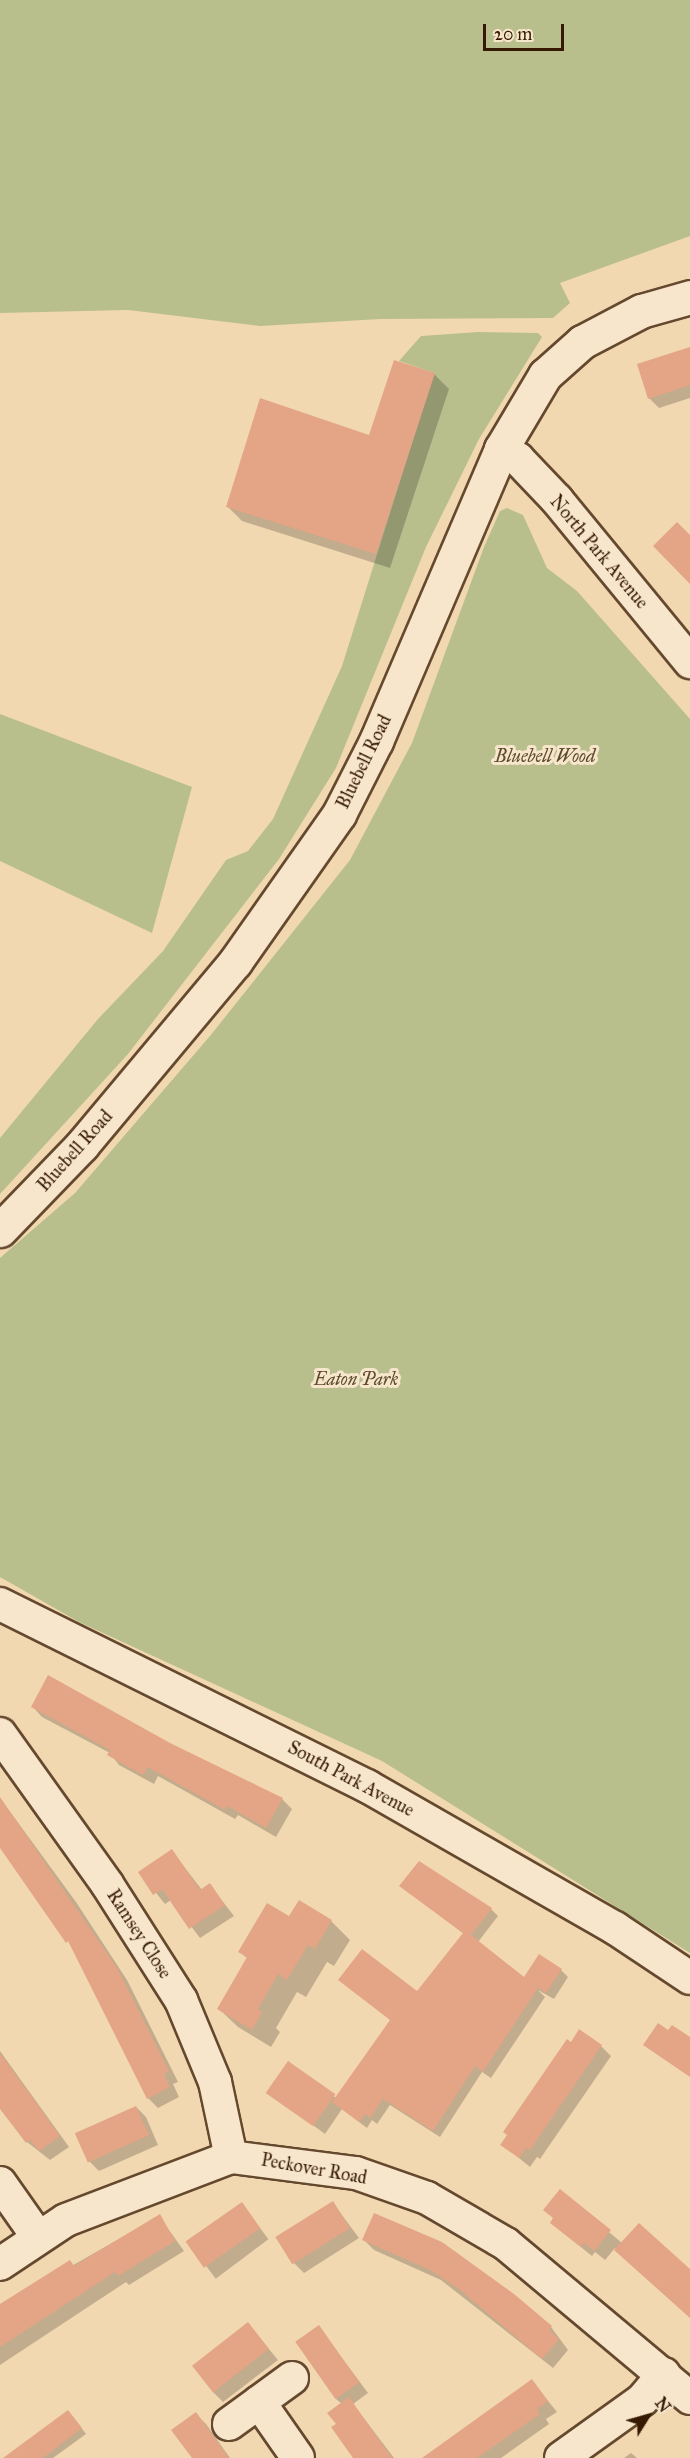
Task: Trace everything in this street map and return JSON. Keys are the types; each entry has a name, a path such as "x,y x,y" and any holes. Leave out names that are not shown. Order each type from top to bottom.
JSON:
{"street":[{"name":"Bluebell Road","path":"0,1230 82,1145 235,962 339,814 376,741 501,448 545,375 582,342 641,311 690,297"},
{"name":"North Park Avenue","path":"501,448 518,459 557,500 690,662"},
{"name":"South Park Avenue","path":"0,1604 376,1791 615,1928 690,1978"},
{"name":"Ramsey Close","path":"0,1734 126,1912 181,2001 215,2082 231,2157"},
{"name":"Peckover Road","path":"0,2264 66,2220 119,2196 231,2157 356,2173 427,2198 506,2244 690,2398"},
{"path":"0,2183 38,2237"},
{"path":"561,2458 642,2400 664,2374"},
{"path":"229,2424 292,2378"},
{"path":"259,2402 298,2458"}],"green space":[{"path":"0,0 690,0 690,236 560,283 570,303 553,318 380,319 260,326 128,310 0,313"},
{"path":"478,332 538,333 542,337 479,439 426,547 336,768 279,859 128,1054 0,1194 0,1138 98,1019 163,951 226,860 248,851 273,819 342,666 434,373 399,361 421,336"},
{"name":"Eaton Park","path":"507,508 523,515 547,568 577,591 690,719 690,1953 382,1761 79,1622 0,1577 0,1258 75,1193 210,1036 350,860 412,743 484,547 500,511"},
{"path":"0,714 192,787 152,933 0,861"}],"building":[{"path":"690,347 690,385 648,399 637,364"},
{"path":"394,360 435,373 376,554 226,507 260,398 369,435"},
{"path":"677,522 690,535 690,584 653,546"},
{"path":"48,1675 170,1743 283,1798 266,1828 227,1806 225,1810 148,1767 143,1775 107,1755 110,1750 31,1707"},
{"path":"0,1797 117,1968 169,2071 164,2074 170,2087 147,2099 68,1941 66,1943 0,1848"},
{"path":"172,1849 200,1890 210,1883 225,1905 189,1929 162,1889 153,1895 138,1872"},
{"path":"419,1861 492,1908 471,1935 524,1977 539,1954 562,1969 546,1993 532,1983 538,1988 483,2072 475,2066 433,2131 383,2099 370,2118 365,2114 359,2122 332,2102 390,2020 338,1980 362,1949 417,1991 463,1933 399,1886"},
{"path":"299,1900 332,1920 315,1949 308,1945 287,1980 278,1974 258,2009 262,2012 252,2030 217,2009 247,1957 238,1952 267,1903 289,1916"},
{"path":"658,2023 668,2030 672,2025 690,2037 690,2077 643,2045"},
{"path":"579,2029 602,2045 530,2150 526,2148 519,2158 500,2145 507,2135 503,2132 567,2039 571,2042"},
{"path":"0,2053 60,2136 39,2151 30,2140 26,2143 0,2109"},
{"path":"288,2061 336,2094 313,2126 266,2093"},
{"path":"136,2106 149,2135 88,2162 75,2133"},
{"path":"560,2189 611,2230 594,2251 584,2243 581,2247 550,2223 553,2218 543,2210"},
{"path":"333,2201 350,2228 292,2264 275,2237"},
{"path":"242,2202 260,2228 204,2268 185,2242"},
{"path":"374,2213 442,2242 514,2294 552,2326 549,2330 559,2339 542,2359 460,2290 430,2270 362,2240"},
{"path":"160,2214 175,2241 118,2276 115,2272 0,2347 0,2304 70,2260 74,2266"},
{"path":"639,2223 690,2269 690,2318 614,2250"},
{"path":"248,2322 269,2349 213,2393 192,2366"},
{"path":"319,2325 359,2382 335,2399 295,2342"},
{"path":"532,2379 548,2401 537,2409 540,2414 477,2458 422,2458"},
{"path":"349,2397 392,2458 353,2458 331,2427 336,2424 327,2413"},
{"path":"68,2410 82,2428 43,2458 3,2458"},
{"path":"196,2412 229,2458 192,2458 171,2430"}],"park label":[{"name":"Bluebell Wood","path":"545,756"}]}
